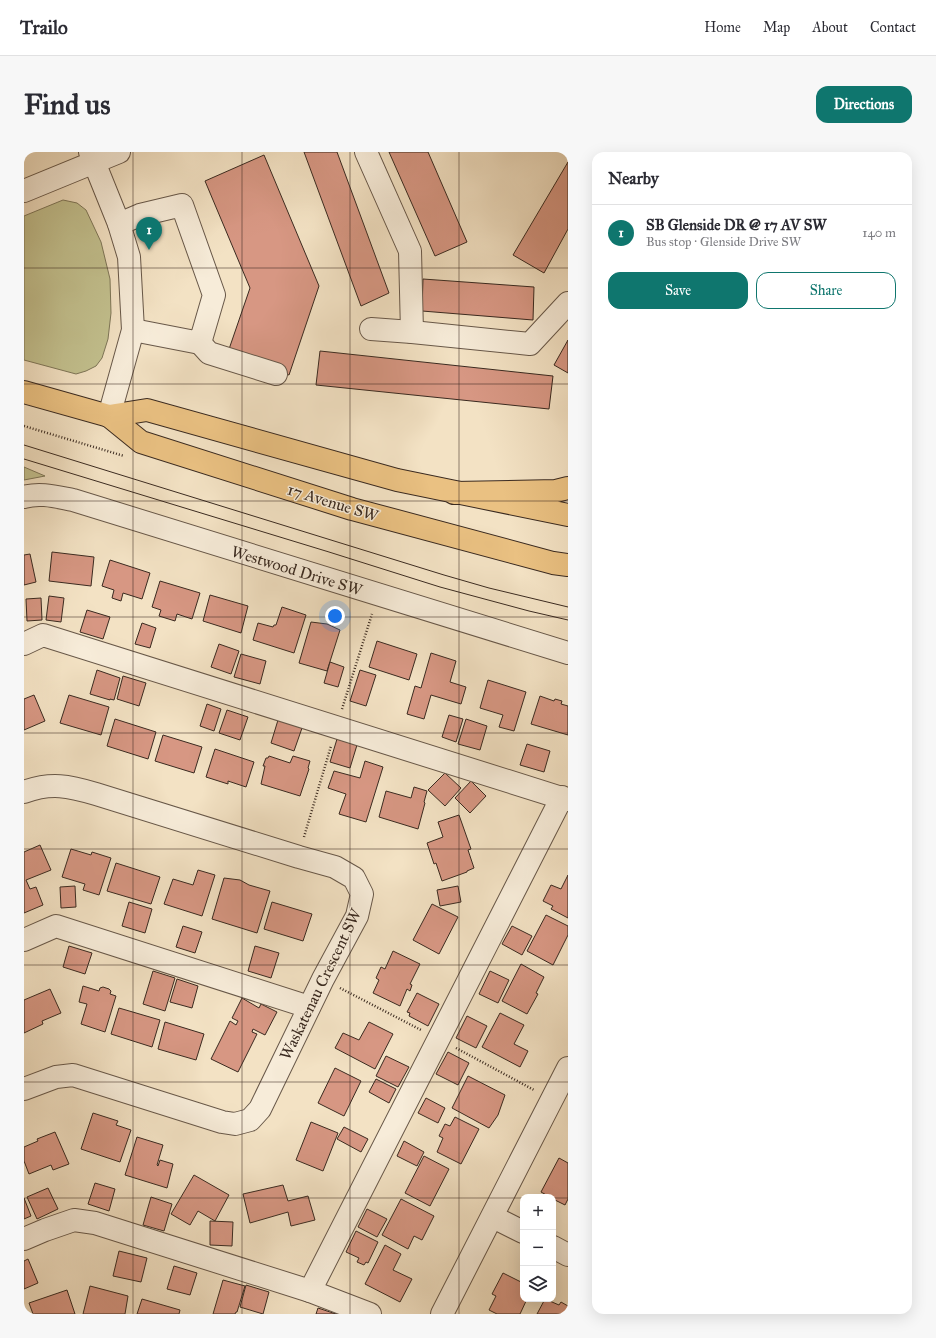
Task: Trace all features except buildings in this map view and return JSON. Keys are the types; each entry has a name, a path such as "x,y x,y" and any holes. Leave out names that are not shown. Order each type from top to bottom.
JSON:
{"main road":[{"name":"17 Avenue SW","path":"24,392 109,416 141,442 352,509 553,563 568,565"},
{"name":"17 Avenue SW","path":"109,416 147,410 397,480 568,516"},
{"path":"454,493 556,491 568,488"}],"street":[{"path":"24,191 92,157 119,152"},
{"path":"366,152 410,251 412,332"},
{"path":"92,157 119,224 129,257 133,330 109,416"},
{"path":"119,224 140,215 182,205 214,295 200,343"},
{"path":"371,329 530,344 568,303"},
{"path":"133,330 200,343 209,353 276,374"},
{"name":"Westwood Drive SW","path":"24,497 30,495 51,496 73,500 568,653"},
{"path":"24,644 44,635 565,798 310,1292"},
{"name":"Waskatenau Crescent SW","path":"24,792 48,786 72,787 336,867 354,878 362,894 356,916 322,979 260,1109 250,1120 235,1124 222,1122 73,1075 56,1077 24,1090"},
{"path":"24,940 56,926 309,1007"},
{"path":"442,1314 493,1217 561,1098 568,1068"},
{"path":"493,1217 520,1230"},
{"path":"24,1239 74,1220 95,1223 310,1292 370,1314"},
{"path":"556,1249 568,1255"}],"shaded area":[{"path":"63,200 77,203 86,210 101,242 110,279 111,313 108,339 102,358 96,366 76,374 24,360 24,216"},
{"path":"24,467 45,476 24,480"}],"tram line":[{"path":"24,445 444,575 489,588 568,607"},
{"path":"24,459 440,587 568,620"}],"place":[{"name":"SB Glenside DR @ 17 AV SW","path":"149,250"}]}
